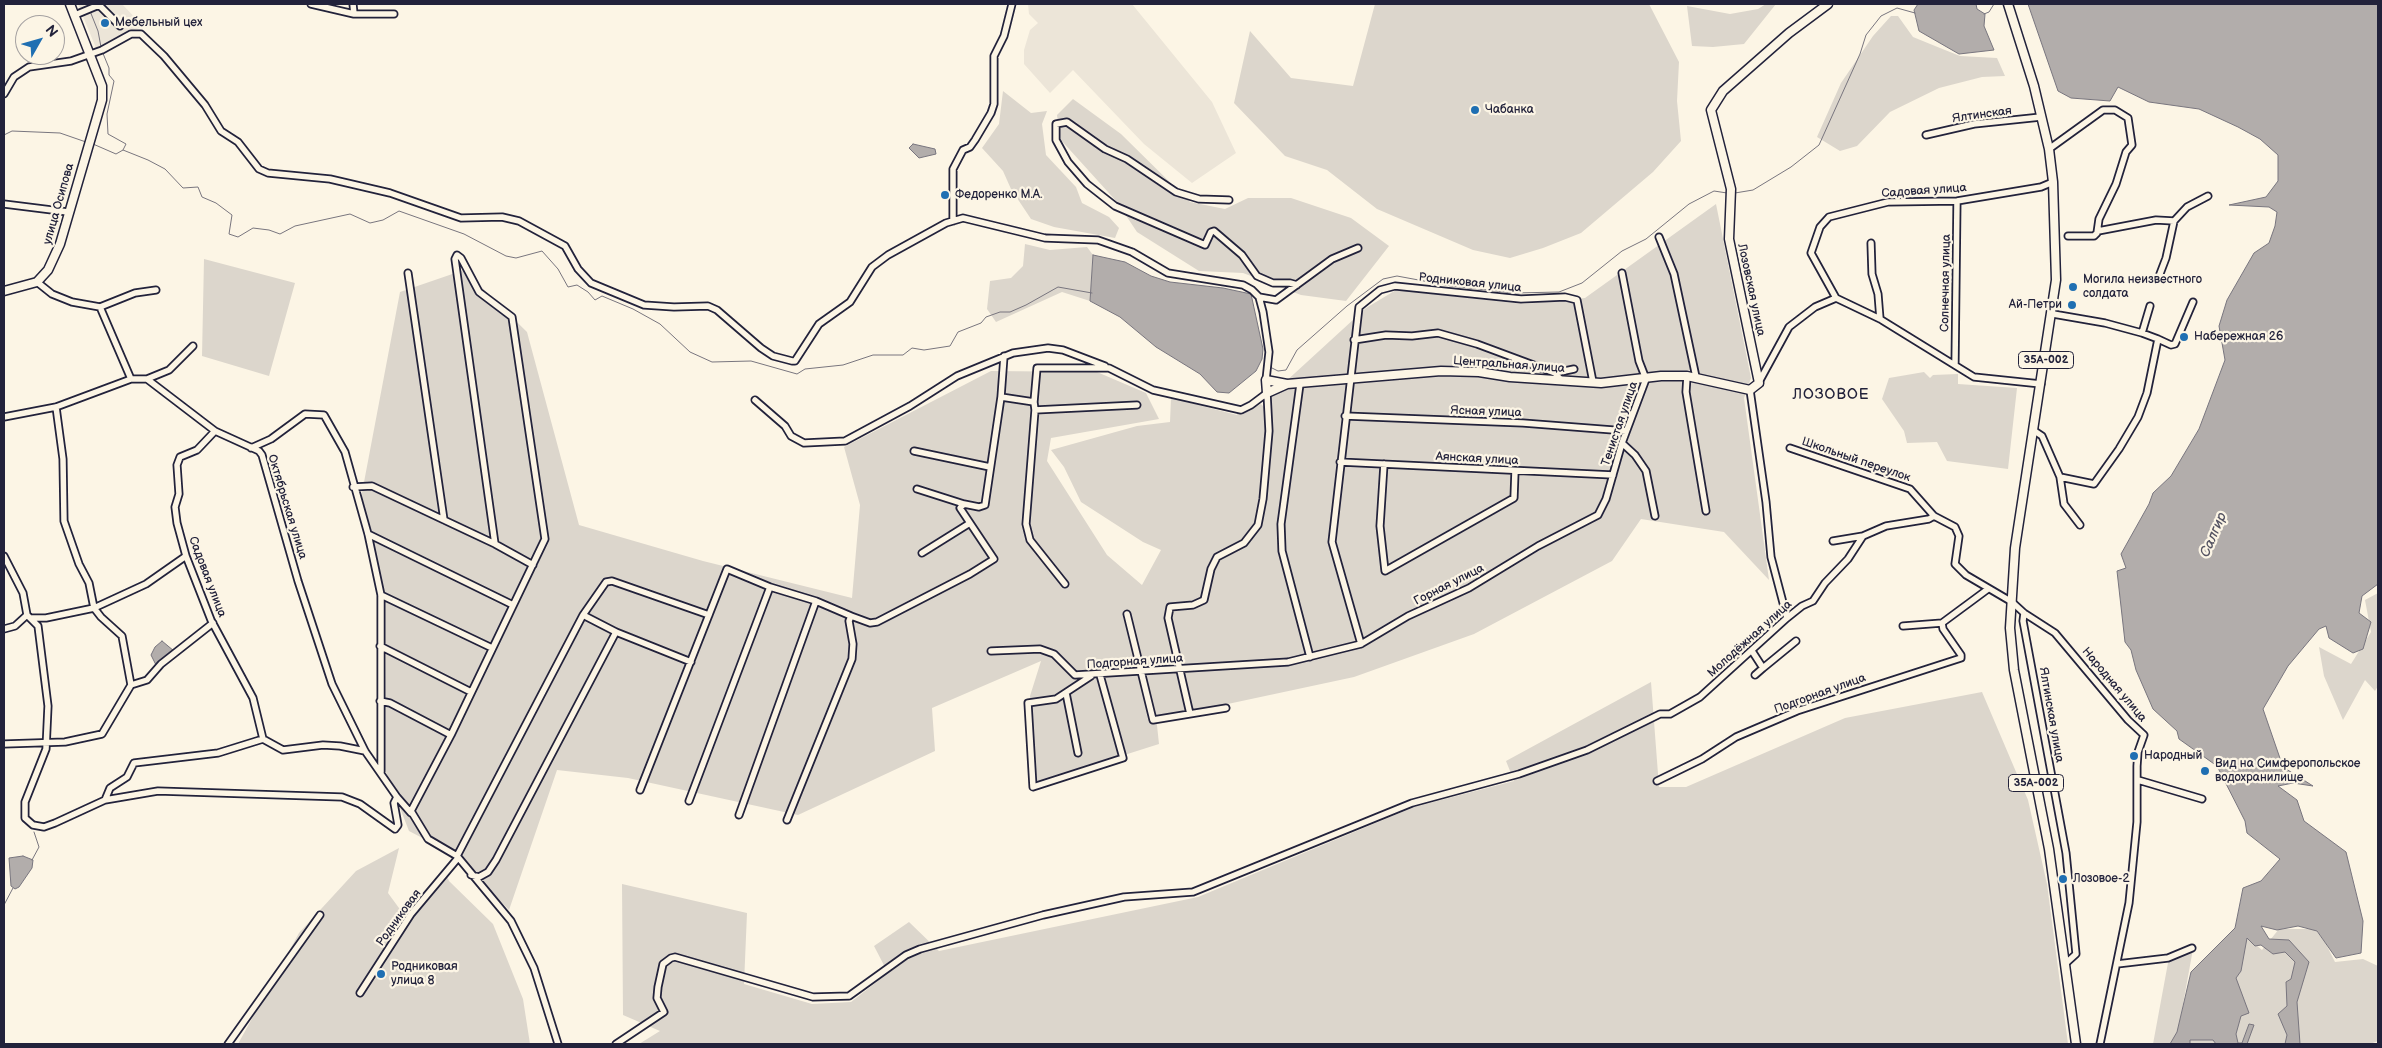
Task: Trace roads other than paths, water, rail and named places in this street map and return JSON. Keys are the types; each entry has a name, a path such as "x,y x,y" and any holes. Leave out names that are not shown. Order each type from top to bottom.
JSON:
{"main road":[{"path":"70,4 89,54"},
{"name":"Лозовская улица","path":"1759,383 1729,240 1731,189 1711,110 1714,102 1723,92 1789,33 1828,4"},
{"name":"35А-002","path":"2009,5 2049,149 2053,182 2056,280 2053,314 2015,548 2010,628 2014,670 2049,849 2076,1044"},
{"name":"улица Осипова","path":"37,282 48,270 54,258 103,94 102,86 89,54"},
{"path":"4,292 37,282"},
{"name":"Центральная улица","path":"1266,393 1287,384 1441,371 1479,372 1593,382 1646,379 1661,376 1692,376 1750,390"},
{"path":"1266,393 1266,380 1287,384"},
{"path":"1750,390 1759,383"}],"street":[{"path":"311,4 354,14 394,14"},
{"path":"353,4 354,14"},
{"path":"949,222 952,213 953,169 963,150 970,147 991,113 994,104 994,56 1004,36 1012,4"},
{"path":"74,16 99,5 120,26"},
{"path":"4,94 14,77 29,67 72,62 131,34 141,34 164,56 205,104 221,131 242,146 259,169 268,173 330,179 390,193 461,218 510,218 565,246 578,269 591,283 644,305 674,307 708,306 717,310 761,348 774,356 794,362 819,324 850,302 872,266 888,255 949,222 963,218"},
{"path":"2049,149 2103,110 2115,110 2128,118 2132,145 2126,152 2116,184 2099,219 2098,231 2094,236 2068,236"},
{"name":"Ялтинская","path":"1926,135 1974,124 2041,117"},
{"path":"1229,200 1199,199 1176,192 1127,159 1105,149 1067,122 1056,124 1056,140 1068,162 1088,184 1115,206 1205,245 1211,232 1214,231 1242,255 1257,276 1273,283 1297,285"},
{"name":"Садовая улица","path":"1836,298 1811,253 1820,227 1829,217 1888,202 1958,201 2042,187 2053,182"},
{"path":"2158,279 2166,258 2174,221 2187,207 2208,196"},
{"name":"Солнечная улица","path":"1955,365 1958,201"},
{"path":"4,204 68,212"},
{"path":"952,213 963,218 1046,238 1098,240 1132,252 1168,272 1243,285 1258,297 1276,300 1332,259 1358,248"},
{"path":"2098,231 2156,220 2174,221"},
{"path":"1659,237 1674,274 1692,376 1686,392 1706,511"},
{"path":"1871,243 1872,274 1878,294 1880,319"},
{"path":"411,813 451,735 545,539 512,317 479,292 461,258 456,255 455,259 494,544"},
{"path":"408,273 444,520"},
{"path":"1622,273 1639,361 1646,379"},
{"path":"37,282 52,294 72,302 100,307 135,293 156,290"},
{"name":"Родниковая улица","path":"1361,644 1332,542 1349,380 1359,307 1380,290 1395,286 1521,299 1564,297 1577,300 1593,382"},
{"path":"1258,297 1263,312 1268,364 1266,380"},
{"path":"1759,383 1789,327 1815,307 1836,298 1880,319 1974,377 2042,384"},
{"path":"2053,314 2142,332 2171,345 2175,344 2193,302"},
{"path":"2142,332 2150,306"},
{"path":"100,307 131,379"},
{"path":"1354,340 1386,335 1412,336 1438,333 1478,344 1555,373 1574,369"},
{"path":"2060,477 2094,484 2119,449 2138,417 2147,393 2158,340"},
{"path":"4,417 56,408 131,379 147,379 169,370 193,346"},
{"path":"755,400 785,426 791,436 804,443 845,441 910,406 957,376 1004,356 1048,348 1062,350 1109,368 1153,390 1241,410 1266,393"},
{"path":"917,489 964,504 979,507 985,505 1001,397 1004,356"},
{"path":"1066,584 1030,540 1026,524 1037,368 1109,368"},
{"path":"1555,373 1560,380"},
{"name":"Октябрьская улица","path":"147,379 215,431 262,455 298,581 332,684 365,751 428,839 457,857 511,921 534,968 558,1044"},
{"name":"Тенистая улица","path":"1612,475 1646,379"},
{"path":"1300,384 1281,524 1282,551 1310,657"},
{"path":"1750,390 1766,502 1771,557 1787,618"},
{"path":"1190,714 1168,618 1170,607 1193,605 1204,600 1211,569 1217,557 1244,543 1258,526 1263,499 1269,432 1266,393"},
{"path":"1001,397 1034,402"},
{"path":"1035,410 1137,405"},
{"path":"4,744 65,742 102,734 131,685 122,636 94,608 89,583 79,564 64,521 63,459 56,408"},
{"path":"251,448 271,439 305,414 324,415 345,452 353,487 368,534 380,595 381,774"},
{"name":"Ясная улица","path":"1345,416 1523,423 1626,431"},
{"path":"2033,430 2042,436 2060,477 2064,504 2080,525"},
{"name":"Садовая улица","path":"215,431 197,450 180,457 177,465 179,494 175,507 186,556 213,623 253,698 262,739"},
{"path":"1622,443 1635,455 1646,471 1654,516"},
{"name":"Школьный переулок","path":"1790,448 1910,489 1934,516 1955,527 1958,531"},
{"path":"914,450 990,467"},
{"name":"Аянская улица","path":"1340,462 1612,475"},
{"path":"1384,464 1380,526 1385,571 1514,498 1515,471"},
{"name":"Горная улица","path":"1260,664 1288,662 1361,644 1408,616 1468,588 1538,546 1598,515 1606,499 1612,475"},
{"path":"353,487 372,486 494,544 533,565"},
{"path":"640,790 727,569 770,587 816,601 870,623 877,622 970,574 994,558 960,508 964,504"},
{"path":"1833,541 1863,536 1886,526 1929,519 1934,516"},
{"path":"922,553 970,523"},
{"name":"Народная улица","path":"1958,531 1955,564 1966,575 2012,602 2024,613 2055,633 2128,720 2144,735 2138,752 2135,860 2117,964 2100,1044"},
{"path":"368,534 513,605"},
{"name":"Молодёжная улица","path":"616,1044 664,1012 657,998 658,987 663,964 671,958 675,957 812,996 848,996 906,954 920,949 1043,915 1124,897 1193,892 1412,803 1519,774 1587,750 1660,714 1670,714 1700,696 1787,618 1802,606 1813,601 1825,583 1848,559 1863,536"},
{"path":"4,556 23,593 30,616 38,626 48,706 47,742 25,802 25,818 33,825 44,827 105,800 158,790 342,797 360,804 395,829 398,825 394,803 397,797"},
{"path":"4,628 15,626 30,616 52,617 94,608 146,584 186,556"},
{"name":"Родниковая","path":"360,993 411,914 457,857 600,587 606,582 612,581 709,615"},
{"path":"688,801 770,587"},
{"path":"1902,626 1942,623 1988,589"},
{"path":"380,595 492,648"},
{"path":"739,815 816,601"},
{"name":"Ялтинская улица","path":"2024,613 2023,621 2066,853 2076,954 2065,964"},
{"path":"1127,614 1153,720 1226,708"},
{"path":"583,616 616,632 691,662"},
{"path":"787,820 852,659 853,644 849,621 851,616"},
{"path":"39,632 52,617"},
{"path":"131,685 147,680 161,664 213,623"},
{"name":"Подгорная улица","path":"1657,781 1702,759 1736,737 1797,711 1961,658 1943,629 1942,623"},
{"path":"472,875 479,877 488,872 496,860 616,632"},
{"path":"1755,675 1796,641"},
{"path":"380,646 471,692"},
{"name":"Подгорная улица","path":"991,651 1040,649 1054,654 1075,675 1091,676 1260,664"},
{"path":"1752,651 1763,668"},
{"path":"1091,676 1056,699 1028,703 1034,787 1123,758 1100,675"},
{"path":"1066,693 1078,753"},
{"path":"380,701 390,703 451,735"},
{"path":"348,747 357,742 358,736"},
{"path":"105,800 110,788 127,777 134,763 218,753 262,739 284,750 323,745 348,747 365,751"},
{"path":"2138,780 2202,799"},
{"path":"228,1044 320,915"},
{"path":"2117,964 2168,958 2192,948"}],"water":[{"path":"1918,4 1976,4 1977,9 1985,14 1984,26 1994,50 1959,54 1919,31 1914,10"},
{"name":"Салгир","path":"2028,4 2378,4 2378,584 2362,596 2359,613 2371,622 2363,649 2353,653 2329,638 2326,626 2319,629 2288,666 2263,709 2283,767 2313,786 2293,783 2278,786 2297,800 2304,821 2346,852 2363,921 2361,953 2336,958 2317,931 2298,926 2277,930 2261,926 2269,939 2289,940 2309,962 2297,1002 2300,1044 2285,1044 2287,1035 2278,1014 2287,1006 2286,982 2291,979 2295,962 2285,952 2273,954 2261,945 2255,946 2247,938 2241,971 2236,978 2249,1013 2241,1016 2236,1034 2238,1043 2242,1043 2249,1024 2254,1025 2247,1044 2216,1044 2213,1040 2190,1040 2190,1044 2170,1044 2177,1032 2191,972 2235,928 2243,888 2261,881 2280,859 2247,833 2245,821 2217,766 2179,739 2177,731 2153,709 2136,670 2131,650 2125,642 2117,571 2126,568 2121,554 2149,504 2153,493 2171,476 2199,429 2225,360 2219,326 2227,300 2254,253 2269,243 2275,226 2277,212 2269,207 2229,205 2266,197 2278,181 2278,155 2260,139 2199,109 2149,102 2118,87 2110,101 2071,98 2058,91"},
{"path":"913,144 935,149 936,154 919,158 909,148"},
{"path":"1093,255 1125,262 1151,276 1170,282 1223,288 1251,294 1263,349 1262,359 1256,371 1229,393 1217,392 1200,374 1156,347 1120,317 1090,301"},
{"path":"162,641 174,651 156,665 151,655 155,647"},
{"path":"23,856 33,860 32,868 19,887 15,889 11,886 9,858"}],"waterway":[{"path":"1984,14 1989,12 1994,4"},
{"path":"1735,193 1753,190 1791,167 1819,145 1860,54 1866,35 1881,16 1897,8 1915,13"},
{"path":"90,11 98,31 101,47"},
{"path":"102,51 109,68 109,75 114,81 107,114 108,134 126,144 123,150"},
{"path":"4,135 12,131 60,133 86,142"},
{"path":"93,144 116,154 123,150 148,160 165,169 183,188 198,187 202,197 216,203 232,215 229,234 238,237 253,228 269,230 280,234 295,226 350,214 370,223 383,220 399,211 464,234 506,256 516,258 542,251 558,269 568,287 577,285 588,292 595,300 602,296 633,309 660,324 690,352 712,362 751,361 797,374 805,369 843,365 873,355 903,355 912,348 924,350 950,346 958,332 981,323 986,317 1000,312 1010,312 1026,305 1058,287 1092,293"},
{"path":"1270,367 1278,371 1286,370 1297,350 1347,306 1383,279 1397,276 1451,286 1515,293 1559,292 1582,283 1622,251 1646,239 1689,204 1714,191 1727,193"},
{"path":"32,860 39,847 34,832"},
{"path":"4,905 13,888"}],"place":[{"name":"Мебельный цех","path":"105,23"},
{"name":"Чабанка","path":"1475,110"},
{"name":"Федоренко М.А.","path":"945,195"},
{"name":"Могила неизвестного солдата","path":"2073,287"},
{"name":"Ай-Петри","path":"2072,305"},
{"name":"Набережная 26","path":"2184,337"},
{"name":"Народный","path":"2134,756"},
{"name":"Вид на Симферопольское водохранилище","path":"2205,771"},
{"name":"Лозовое-2","path":"2063,879"},
{"name":"Родниковая улица 8","path":"381,974"}],"district":[{"name":"ЛОЗОВОЕ","path":"1831,395"}]}
